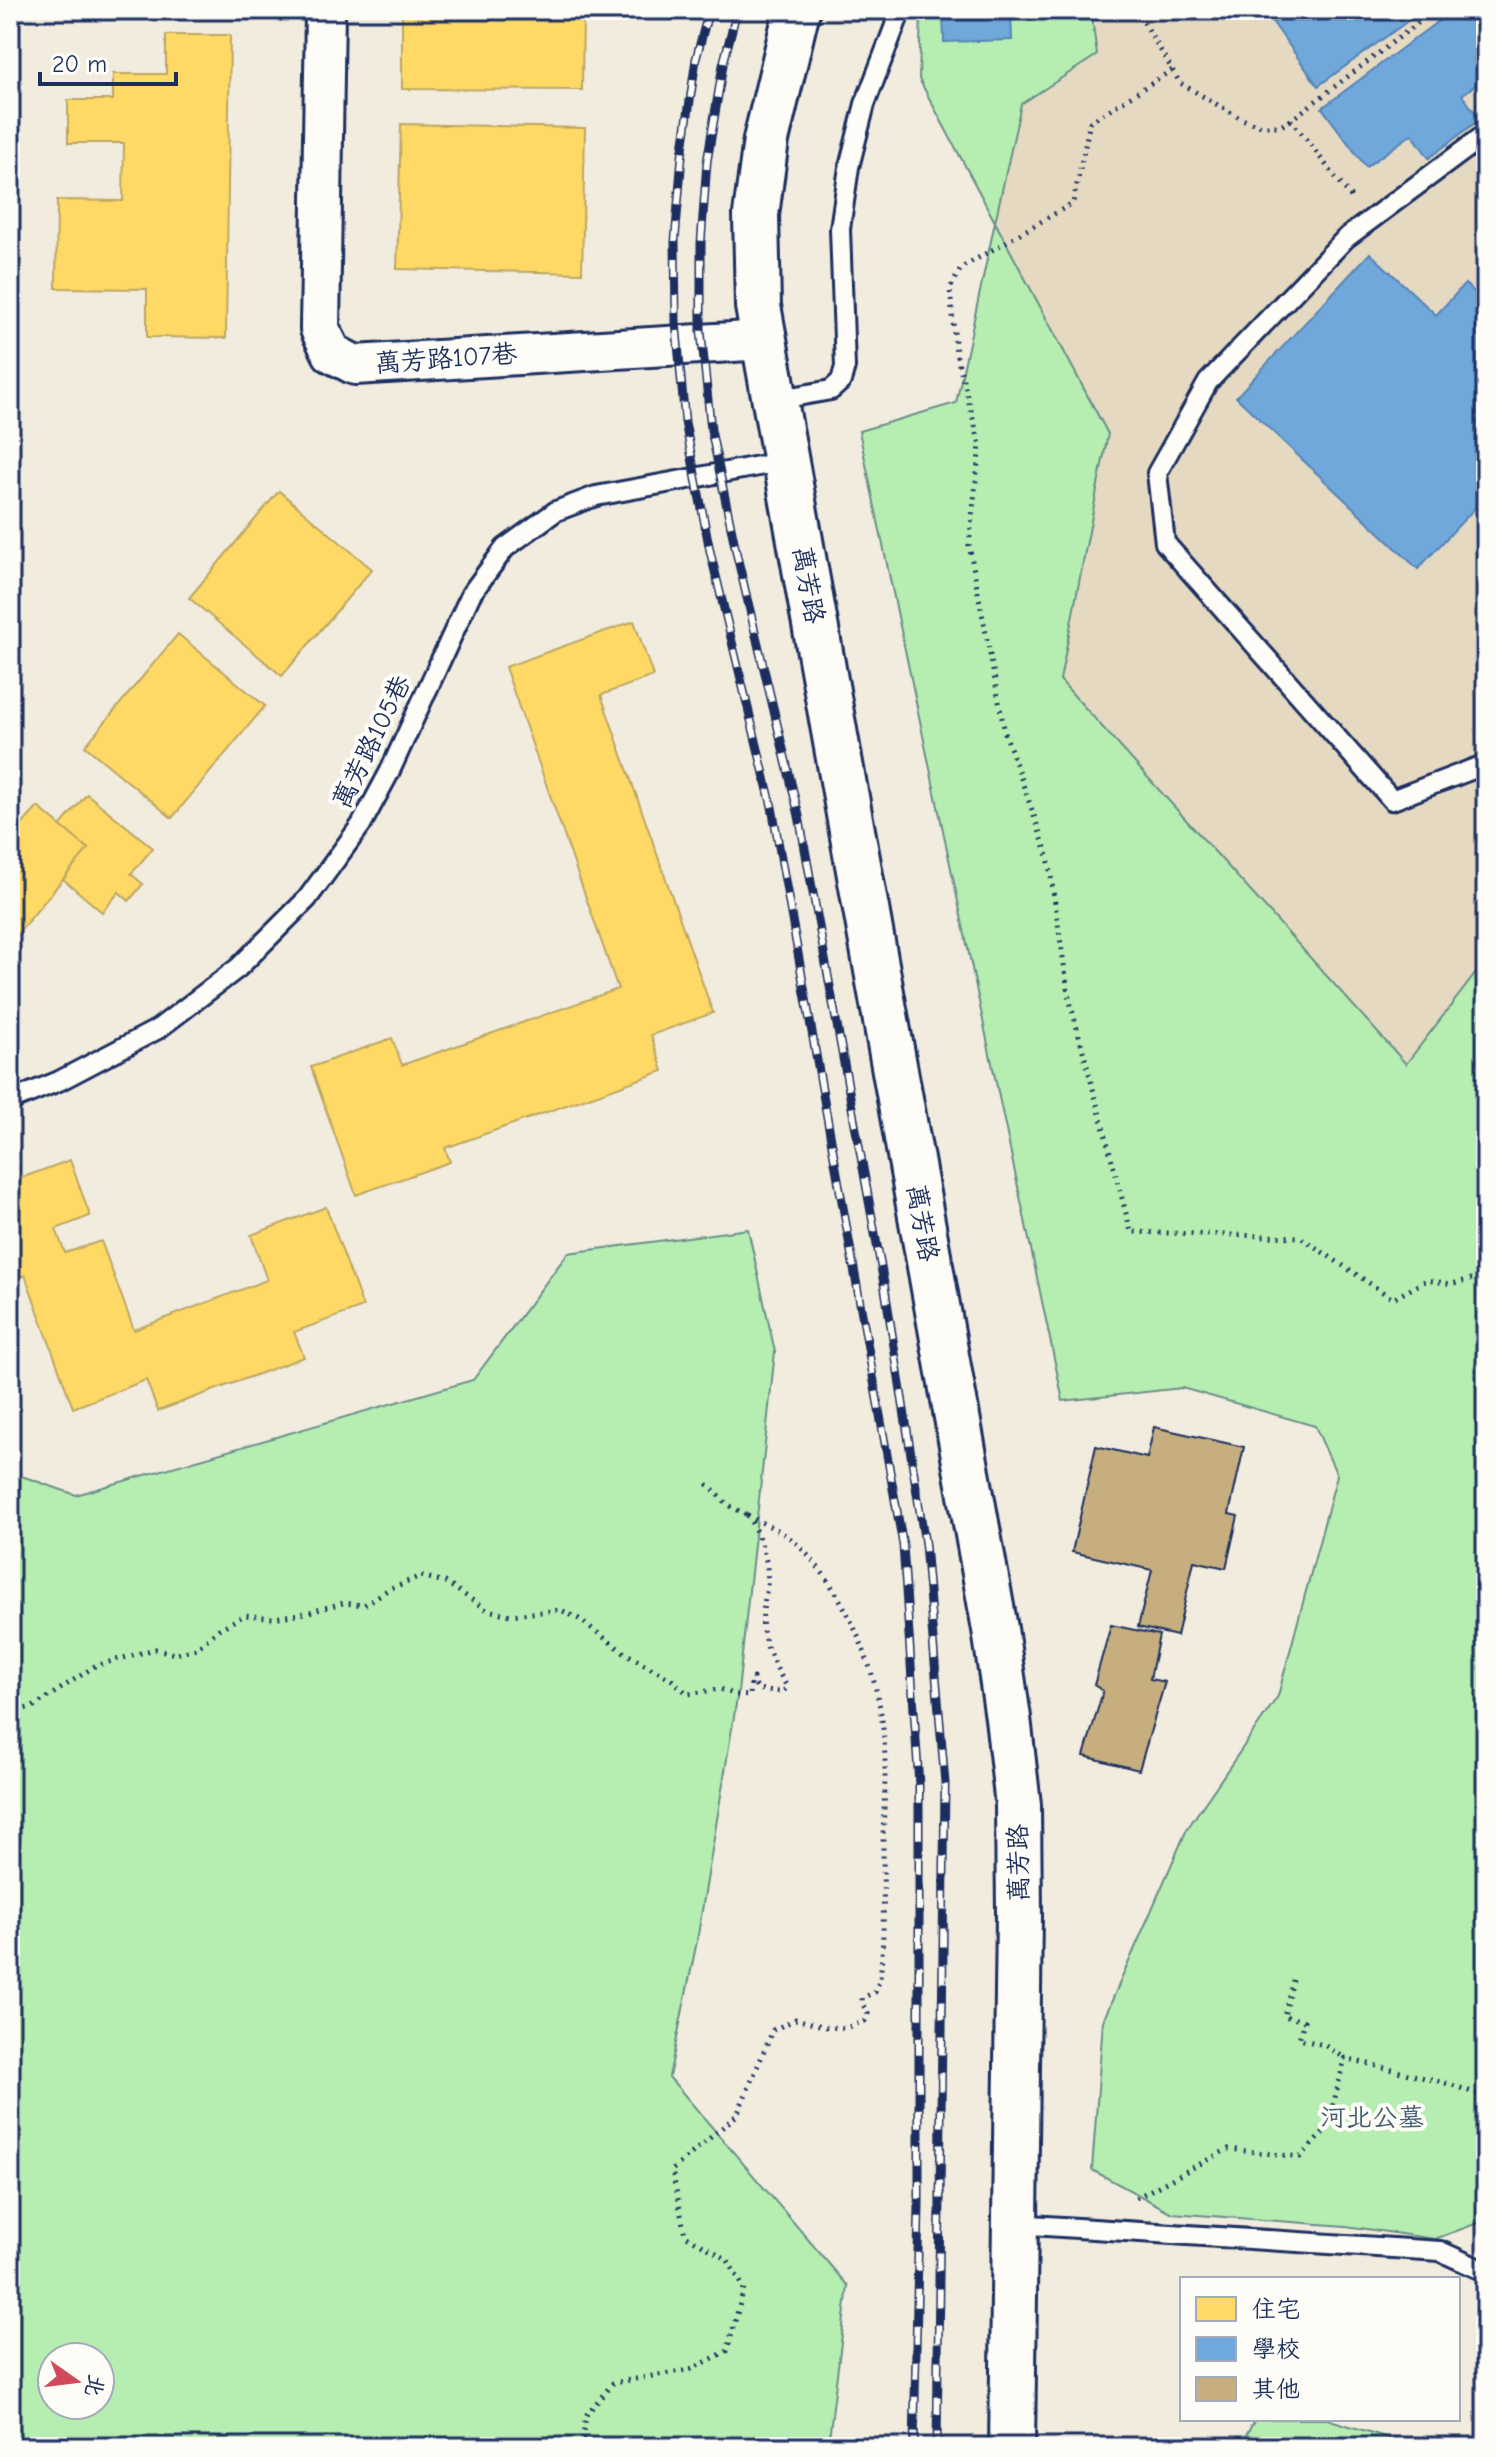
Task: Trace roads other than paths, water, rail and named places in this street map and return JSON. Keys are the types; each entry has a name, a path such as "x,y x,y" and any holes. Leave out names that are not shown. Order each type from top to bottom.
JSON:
{"street":[{"name":"萬芳路107巷","path":"325,10 320,329 332,353 355,365 765,340"},
{"name":"萬芳路","path":"797,10 766,140 756,215 758,306 995,1629 1008,1718 1018,1805 1019,1915 1012,2447"}],"lane":[{"path":"775,400 831,390 841,381 845,367 840,229 849,167 865,104 901,10"},
{"path":"1486,134 1346,238 1208,382 1157,473 1165,543 1392,800 1486,764"},
{"name":"萬芳路105巷","path":"10,1101 59,1081 158,1029 238,968 307,899 361,825 389,773 471,594 505,548 556,511 596,496 786,461"},
{"path":"1015,2224 1440,2251 1486,2272"}],"railway":[{"path":"709,10 696,59 682,156 675,241 676,322 685,422 710,551 772,807 903,1545 919,1785 919,2205 914,2447"},
{"path":"737,10 723,65 707,162 701,243 701,331 711,430 737,556 799,816 885,1289 925,1544 945,1783 937,2447"}],"park label":[{"name":"河北公墓","path":"1372,2118"}]}
